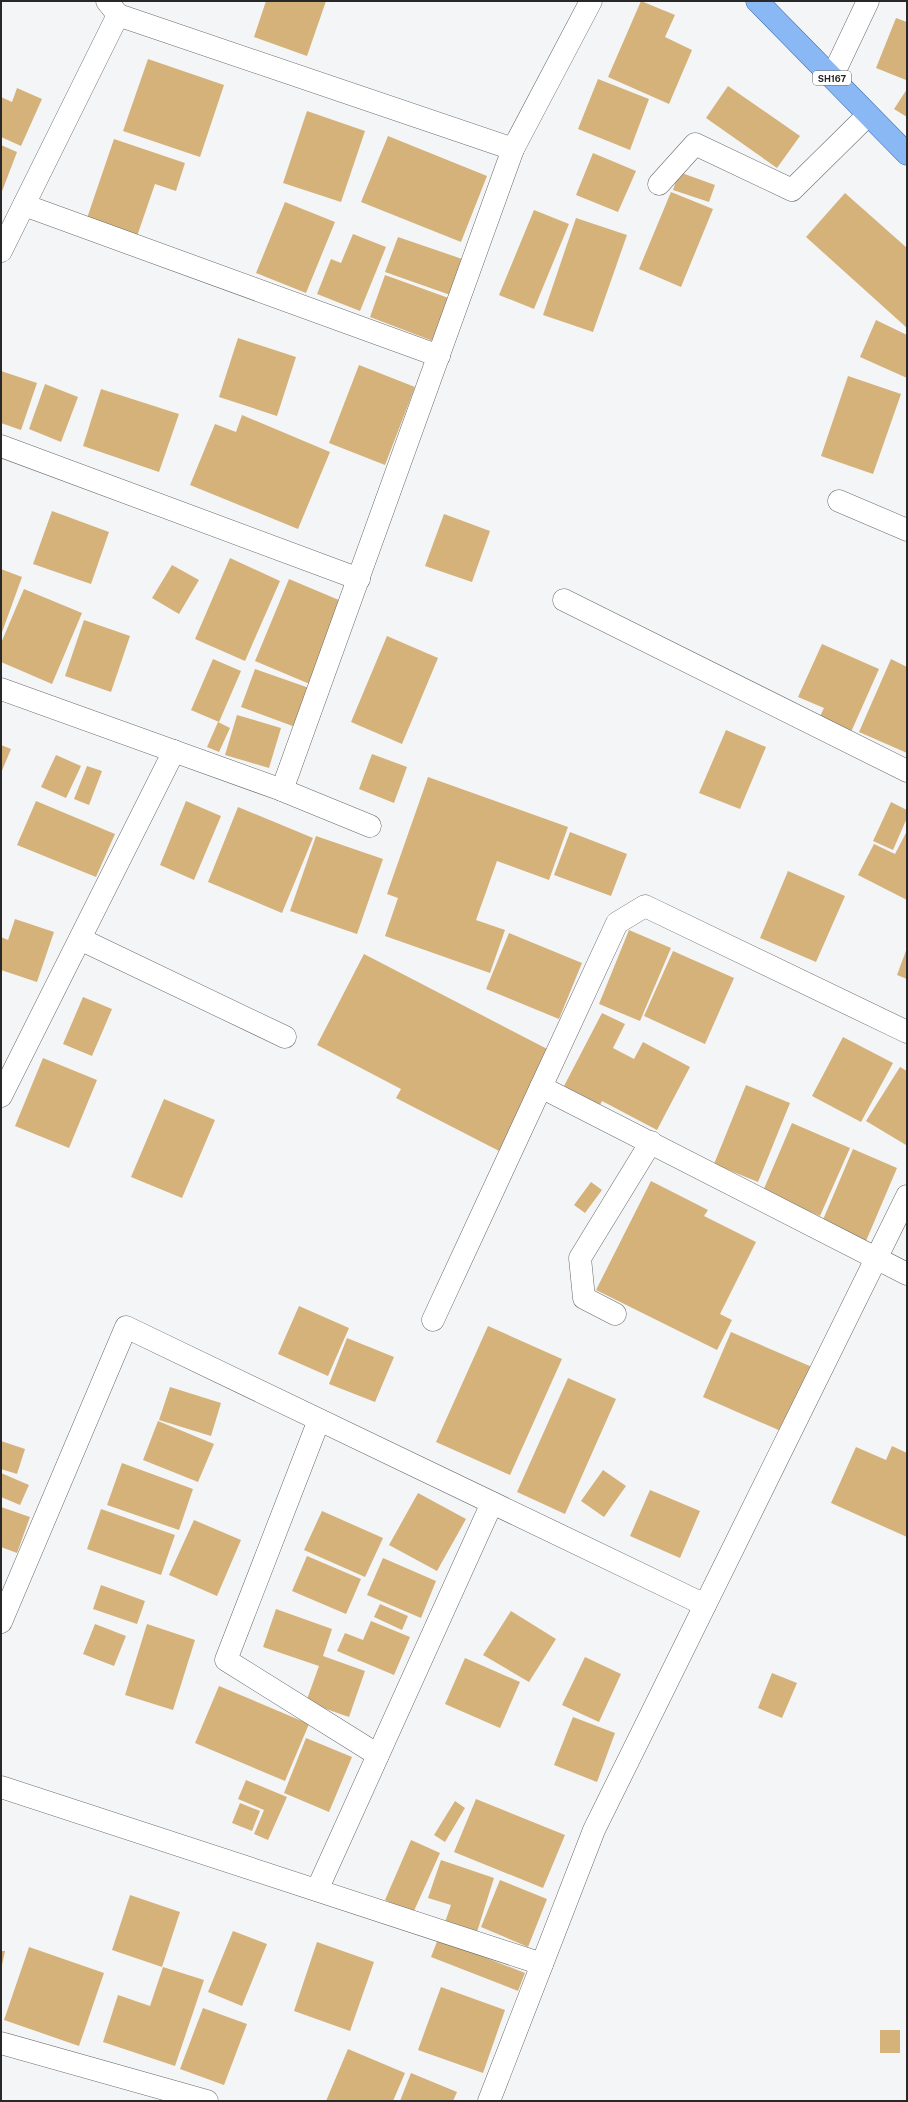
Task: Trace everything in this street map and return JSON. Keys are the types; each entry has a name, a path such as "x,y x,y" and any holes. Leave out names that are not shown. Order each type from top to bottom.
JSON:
{"main road":[{"name":"SH167","path":"757,1 907,154"}],"street":[{"path":"282,790 513,149 591,1"},
{"path":"832,77 868,1"},
{"path":"1,251 24,205 112,8 513,149"},
{"path":"659,184 695,144 792,190 868,115"},
{"path":"24,205 439,356"},
{"path":"1,446 359,579"},
{"path":"839,501 907,530"},
{"path":"564,600 907,771"},
{"path":"1,689 282,790 370,826"},
{"path":"1,1096 174,751"},
{"path":"433,1320 617,923 645,906 907,1032"},
{"path":"80,939 285,1037"},
{"path":"541,1087 907,1274"},
{"path":"615,1314 584,1298 580,1258 651,1142"},
{"path":"489,2101 594,1830 907,1196"},
{"path":"1,1622 126,1327 705,1605"},
{"path":"319,1420 226,1660 378,1755"},
{"path":"316,1890 492,1503"},
{"path":"1,1787 542,1964"},
{"path":"1,2043 208,2101"}],"building":[{"path":"266,1 326,1 307,56 254,37"},
{"path":"641,1 675,15 665,37 692,50 669,104 608,77"},
{"path":"896,18 907,22 906,80 876,68"},
{"path":"148,59 224,85 200,157 123,131"},
{"path":"598,79 649,99 630,150 578,129"},
{"path":"728,86 800,136 777,168 706,118"},
{"path":"17,88 42,99 21,146 1,137 1,97 12,102"},
{"path":"907,89 907,117 894,109"},
{"path":"307,111 365,131 341,202 283,183"},
{"path":"388,136 487,176 461,242 361,202"},
{"path":"114,139 185,163 176,191 155,184 135,242 85,224"},
{"path":"1,145 17,152 1,194"},
{"path":"593,153 636,171 618,212 576,195"},
{"path":"679,172 715,185 709,202 673,190"},
{"path":"671,192 713,209 681,287 639,269"},
{"path":"845,193 907,248 907,328 806,237"},
{"path":"285,202 335,222 306,293 256,273"},
{"path":"534,210 569,224 534,309 499,295"},
{"path":"576,218 627,235 593,332 543,315"},
{"path":"353,234 386,247 360,311 317,294 331,259 341,263"},
{"path":"398,237 468,261 456,297 385,272"},
{"path":"385,275 454,300 438,343 370,317"},
{"path":"876,320 907,335 907,378 860,357"},
{"path":"238,338 296,357 277,416 219,397"},
{"path":"359,365 415,387 385,465 329,443"},
{"path":"1,371 37,383 21,430 1,423"},
{"path":"848,376 901,394 873,474 821,456"},
{"path":"45,384 78,397 61,442 29,429"},
{"path":"101,389 179,414 159,472 83,446"},
{"path":"242,415 330,452 298,529 190,485 215,424 236,432"},
{"path":"52,511 109,532 91,584 33,564"},
{"path":"444,514 490,531 472,582 425,566"},
{"path":"230,558 280,581 245,661 195,639"},
{"path":"172,565 199,580 179,614 152,598"},
{"path":"1,569 22,577 1,635"},
{"path":"289,579 346,603 312,685 255,661"},
{"path":"24,589 82,613 52,684 1,662 1,643"},
{"path":"84,620 130,636 111,692 65,676"},
{"path":"387,636 438,658 402,744 351,722"},
{"path":"822,644 879,669 851,732 819,718 824,708 798,697"},
{"path":"213,659 241,671 219,722 191,710"},
{"path":"891,659 907,667 907,753 859,732"},
{"path":"255,669 312,689 298,728 241,707"},
{"path":"237,715 281,728 269,768 225,755"},
{"path":"218,722 230,728 219,752 207,747"},
{"path":"726,730 766,747 740,809 699,793"},
{"path":"1,745 11,749 1,773"},
{"path":"372,754 407,767 394,803 359,789"},
{"path":"56,755 81,766 66,798 41,787"},
{"path":"87,766 102,771 89,805 74,799"},
{"path":"428,777 568,827 549,880 497,861 476,920 505,930 490,973 385,936 398,898 387,894"},
{"path":"36,801 115,834 96,877 17,845"},
{"path":"186,801 221,816 194,880 160,865"},
{"path":"891,802 907,810 907,818 893,850 873,841"},
{"path":"238,807 313,838 282,913 208,882"},
{"path":"907,831 907,900 858,875 874,844 895,854"},
{"path":"570,832 627,854 611,896 554,875"},
{"path":"316,836 383,859 357,934 290,911"},
{"path":"788,871 845,896 816,962 760,938"},
{"path":"15,919 54,932 37,982 1,970 1,937 8,940"},
{"path":"629,930 671,948 640,1021 599,1004"},
{"path":"509,933 582,963 559,1019 486,989"},
{"path":"907,948 907,979 897,975"},
{"path":"673,951 734,978 705,1044 644,1016"},
{"path":"364,954 555,1053 503,1153 396,1098 401,1089 317,1045"},
{"path":"83,997 112,1009 92,1056 63,1044"},
{"path":"602,1013 625,1024 613,1048 634,1059 643,1042 690,1067 657,1130 602,1101 600,1105 564,1086"},
{"path":"843,1037 893,1063 861,1122 812,1096"},
{"path":"43,1058 97,1080 69,1148 15,1126"},
{"path":"900,1067 907,1071 906,1145 866,1121"},
{"path":"746,1085 790,1103 758,1182 714,1164"},
{"path":"164,1099 215,1120 182,1198 131,1177"},
{"path":"792,1123 850,1148 820,1216 763,1191"},
{"path":"853,1149 897,1168 866,1241 822,1222"},
{"path":"651,1181 708,1210 704,1216 756,1242 720,1314 732,1320 717,1350 596,1290"},
{"path":"591,1182 602,1190 585,1213 574,1205"},
{"path":"299,1306 349,1328 328,1376 278,1354"},
{"path":"488,1326 562,1359 510,1475 436,1442"},
{"path":"731,1332 812,1367 783,1432 703,1397"},
{"path":"347,1338 394,1357 375,1402 329,1384"},
{"path":"568,1378 616,1399 565,1514 517,1492"},
{"path":"170,1387 221,1403 211,1436 159,1420"},
{"path":"158,1421 214,1444 198,1482 143,1460"},
{"path":"1,1441 25,1449 17,1474 1,1469"},
{"path":"892,1446 907,1453 907,1537 831,1503 856,1447 886,1460"},
{"path":"122,1463 193,1489 179,1530 107,1505"},
{"path":"603,1470 626,1486 604,1517 581,1501"},
{"path":"1,1473 29,1485 20,1505 1,1497"},
{"path":"650,1490 700,1511 680,1558 630,1536"},
{"path":"418,1493 466,1519 437,1571 389,1545"},
{"path":"1,1507 30,1517 17,1553 1,1547"},
{"path":"101,1509 175,1535 161,1575 87,1549"},
{"path":"322,1511 383,1538 365,1577 304,1550"},
{"path":"194,1520 241,1540 217,1596 169,1575"},
{"path":"307,1556 361,1579 346,1614 292,1591"},
{"path":"383,1558 436,1581 421,1618 367,1595"},
{"path":"101,1585 145,1601 137,1624 93,1609"},
{"path":"380,1604 408,1616 402,1630 374,1617"},
{"path":"276,1609 332,1629 323,1656 365,1671 349,1717 306,1702 319,1666 263,1647"},
{"path":"511,1611 556,1639 529,1682 483,1655"},
{"path":"371,1621 410,1637 394,1675 337,1651 345,1633 363,1640"},
{"path":"95,1624 126,1636 114,1666 83,1654"},
{"path":"147,1624 195,1640 173,1710 125,1695"},
{"path":"585,1657 621,1674 599,1722 562,1705"},
{"path":"465,1658 520,1682 500,1728 445,1704"},
{"path":"772,1673 797,1683 782,1718 758,1708"},
{"path":"219,1686 309,1724 285,1781 195,1743"},
{"path":"573,1717 615,1733 597,1782 554,1765"},
{"path":"306,1738 352,1757 329,1812 284,1793"},
{"path":"246,1780 287,1797 268,1840 254,1834 264,1810 238,1799"},
{"path":"476,1799 565,1835 543,1888 454,1852"},
{"path":"455,1801 465,1808 445,1842 434,1835"},
{"path":"240,1803 260,1811 252,1831 232,1823"},
{"path":"411,1840 440,1853 413,1913 385,1900"},
{"path":"441,1860 494,1878 476,1935 444,1925 451,1905 428,1898"},
{"path":"500,1880 547,1899 528,1947 481,1927"},
{"path":"130,1895 180,1912 162,1967 112,1950"},
{"path":"233,1931 267,1944 242,2006 208,1992"},
{"path":"438,1939 525,1973 518,1991 431,1957"},
{"path":"317,1942 374,1962 350,2031 294,2011"},
{"path":"29,1947 104,1973 79,2046 4,2020"},
{"path":"1,1951 5,1951 2,1965 1,1965"},
{"path":"163,1967 204,1980 175,2066 103,2042 118,1995 150,2006"},
{"path":"441,1987 505,2010 483,2073 418,2050"},
{"path":"203,2008 247,2024 224,2085 180,2069"},
{"path":"880,2030 900,2030 900,2053 880,2053"},
{"path":"348,2049 405,2073 393,2101 326,2101"},
{"path":"411,2073 457,2092 453,2101 400,2101"}]}
